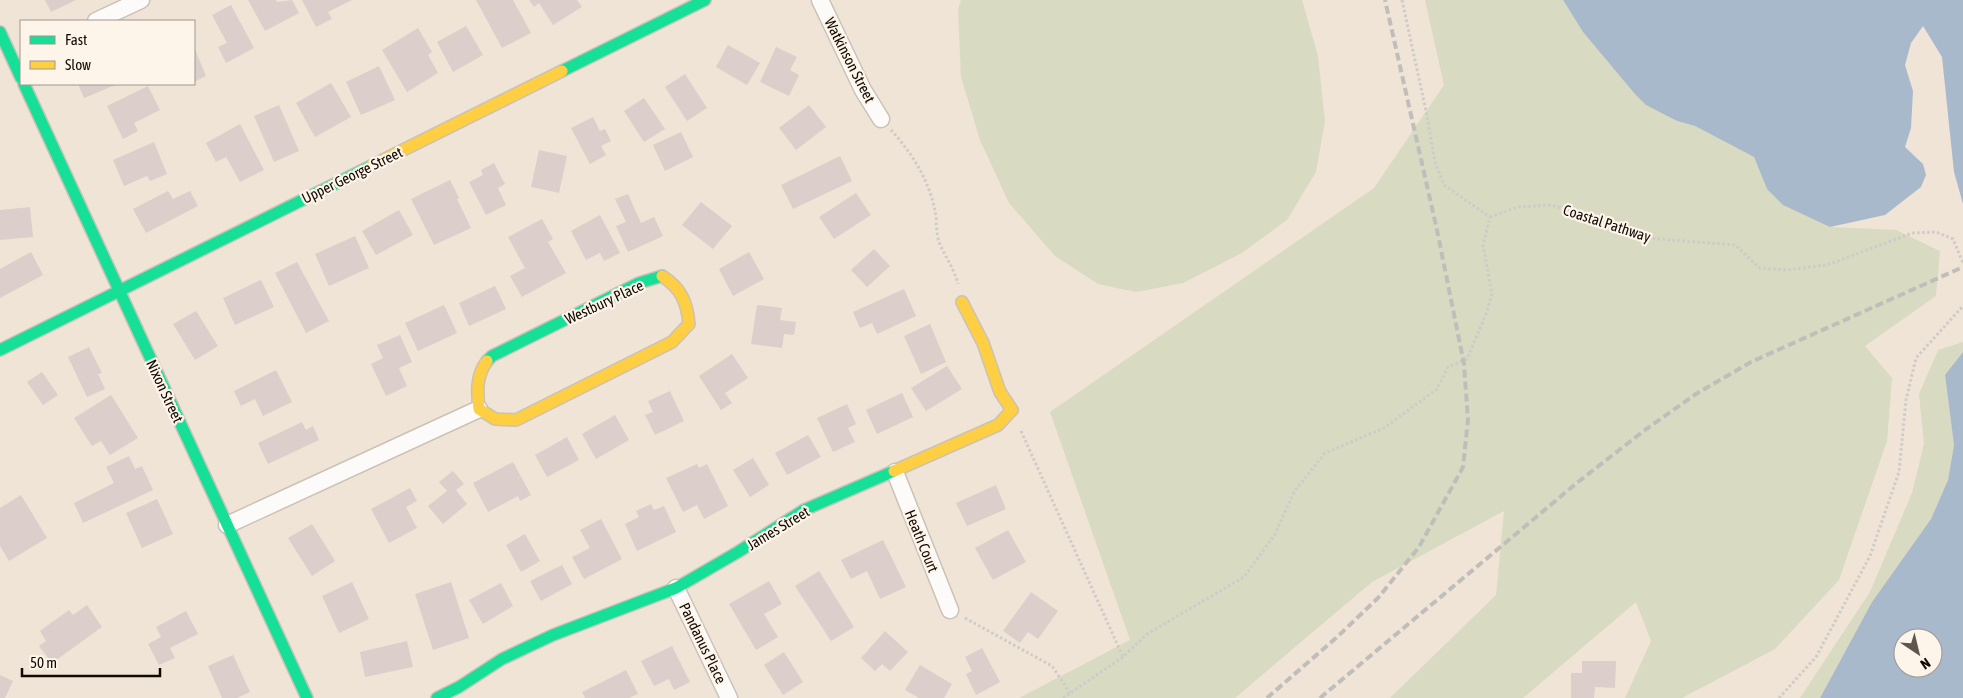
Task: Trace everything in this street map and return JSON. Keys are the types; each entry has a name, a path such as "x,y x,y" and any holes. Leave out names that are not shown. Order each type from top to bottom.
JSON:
{"street":[{"path":"98,20 141,0"},
{"name":"Upper George Street","path":"0,350 705,0"},
{"name":"Watkinson Street","path":"820,0 863,90 880,119"},
{"path":"0,32 17,59 20,73"},
{"name":"Nixon Street","path":"24,85 307,698"},
{"name":"Westbury Place","path":"662,276 676,285 688,304 689,324 672,342 516,420 495,419 479,409 476,386 481,368 492,356 639,283 662,276"},
{"path":"962,302 983,343 1000,392 1012,410"},
{"path":"227,525 479,409"},
{"name":"James Street","path":"436,698 458,687 502,659 553,635 676,588 738,552 804,510 849,489 895,472 998,425 1012,410"},
{"name":"Heath Court","path":"895,472 950,610"},
{"name":"Pandanus Place","path":"676,588 729,698"}],"path":[{"path":"1063,698 1123,656 1147,634 1244,577 1274,536 1294,492 1325,453 1384,428 1437,389 1448,367 1467,359 1486,314 1492,294 1483,245 1490,217 1444,185 1435,162 1402,0"},
{"path":"880,119 897,137 927,182 935,211 939,241 955,272 962,302"},
{"name":"Coastal Pathway","path":"1490,217 1518,208 1552,205 1647,238 1735,246 1760,268 1786,270 1827,265 1912,232 1936,232 1953,239 1963,263"},
{"path":"1779,698 1816,657 1870,556 1899,472 1906,400 1916,358 1963,306"},
{"path":"1012,410 1123,656"},
{"path":"950,610 1052,666 1070,693"}],"green space":[{"path":"961,0 1302,0 1318,56 1325,121 1316,172 1287,220 1242,253 1183,283 1136,292 1098,284 1055,256 1009,203 980,140 961,77 958,10"},
{"path":"1425,0 1563,0 1583,32 1634,93 1677,121 1695,126 1754,157 1767,189 1830,227 1896,230 1940,251 1936,296 1865,346 1892,378 1887,441 1839,580 1775,649 1682,698 1625,698 1651,641 1636,602 1523,698 1390,698 1496,595 1504,511 1372,582 1235,698 1019,698 1130,640 1050,412 1374,188 1444,85"},
{"path":"1963,342 1963,352 1945,376 1954,445 1948,480 1931,519 1872,602 1820,698 1800,698 1870,592 1912,493 1924,444 1919,394 1938,350"}],"water":[{"path":"1563,0 1963,0 1963,204 1954,172 1942,57 1923,26 1911,43 1905,65 1913,91 1911,128 1905,147 1923,164 1926,175 1921,187 1885,215 1830,227 1783,205 1767,189 1754,157 1695,126 1677,121 1646,105 1583,32"},
{"path":"1963,352 1963,698 1820,698 1872,602 1931,519 1948,480 1954,445 1945,375"}],"building":[{"path":"45,0 76,0 51,12"},
{"path":"248,0 276,0 277,2 292,0 299,13 265,31"},
{"path":"302,0 352,0 328,12 332,19 316,27"},
{"path":"476,0 513,0 531,33 502,48"},
{"path":"529,0 577,0 582,7 553,25 539,3 534,7"},
{"path":"231,5 254,48 226,63 218,47 227,43 212,15"},
{"path":"466,26 483,55 453,72 437,42"},
{"path":"418,28 432,52 428,55 438,73 407,92 382,50"},
{"path":"728,45 760,63 747,85 716,67"},
{"path":"776,47 797,57 790,70 799,75 789,96 760,82"},
{"path":"195,49 206,76 195,82"},
{"path":"379,66 395,100 361,115 346,82"},
{"path":"685,74 707,108 687,121 665,87"},
{"path":"331,83 351,117 315,137 296,103"},
{"path":"78,85 116,85 84,98"},
{"path":"148,86 160,110 134,123 138,131 123,139 107,106"},
{"path":"644,98 665,129 644,142 624,111"},
{"path":"279,105 299,151 274,162 254,116"},
{"path":"809,105 826,127 796,150 779,128"},
{"path":"593,117 600,131 605,129 611,141 601,146 606,155 590,164 571,128"},
{"path":"240,124 264,170 240,182 226,157 216,162 206,143"},
{"path":"681,132 693,157 665,171 653,145"},
{"path":"154,142 167,174 150,181 147,176 124,186 113,160"},
{"path":"539,150 567,156 559,193 531,187"},
{"path":"840,156 852,181 793,209 781,185"},
{"path":"494,163 505,184 498,188 506,205 486,215 469,182 483,175 481,170"},
{"path":"450,180 471,228 434,245 411,199"},
{"path":"168,191 173,199 190,191 198,206 146,233 133,209"},
{"path":"856,193 871,215 834,239 819,217"},
{"path":"628,194 641,223 654,217 663,236 628,252 616,226 626,222 615,199"},
{"path":"701,202 732,226 713,249 682,225"},
{"path":"30,207 33,237 0,240 0,210"},
{"path":"399,210 413,235 376,255 362,231"},
{"path":"600,215 620,253 604,261 600,253 586,260 571,231"},
{"path":"542,219 553,239 548,242 566,273 522,297 510,276 525,268 508,237"},
{"path":"355,236 369,268 329,286 315,254"},
{"path":"874,249 890,266 867,287 851,270"},
{"path":"31,252 43,275 0,298 0,269"},
{"path":"749,252 764,279 733,296 719,269"},
{"path":"297,262 329,321 306,333 275,273"},
{"path":"261,280 274,307 235,325 223,298"},
{"path":"495,286 506,309 469,326 459,303"},
{"path":"904,289 916,316 877,334 872,323 860,328 853,312"},
{"path":"444,305 457,333 418,351 405,323"},
{"path":"757,305 782,308 780,320 796,322 794,335 784,334 782,348 751,344"},
{"path":"196,311 218,346 195,360 173,324"},
{"path":"930,324 946,362 921,374 904,336"},
{"path":"400,335 412,362 399,368 407,386 386,396 371,364 383,358 377,345"},
{"path":"89,347 102,373 98,374 105,389 87,397 68,357"},
{"path":"732,354 748,378 725,393 732,403 721,410 699,376"},
{"path":"947,366 962,389 926,411 911,388"},
{"path":"276,370 292,402 263,416 255,399 241,406 234,391"},
{"path":"42,372 58,395 43,405 27,382"},
{"path":"670,391 684,421 655,435 645,415 653,412 648,401"},
{"path":"902,393 913,417 877,434 866,410"},
{"path":"111,395 138,438 110,455 101,441 92,446 74,418"},
{"path":"847,404 856,424 848,428 855,442 833,452 817,418"},
{"path":"615,415 629,440 596,459 582,434"},
{"path":"302,422 306,430 313,426 319,440 268,464 258,443"},
{"path":"808,435 821,457 787,475 775,453"},
{"path":"567,437 579,460 547,477 535,455"},
{"path":"129,456 135,469 142,466 153,490 83,523 74,503 114,483 106,467"},
{"path":"753,458 769,485 750,497 733,470"},
{"path":"513,462 531,495 520,501 518,496 488,512 473,483"},
{"path":"697,464 699,468 707,464 728,506 704,519 697,505 683,512 666,478"},
{"path":"453,471 464,484 456,490 467,504 443,524 428,506 447,491 439,482"},
{"path":"996,485 1006,509 967,526 956,503"},
{"path":"410,488 417,501 406,507 417,528 389,543 371,509"},
{"path":"21,495 47,538 9,561 0,546 0,508"},
{"path":"157,499 173,534 142,548 126,513"},
{"path":"651,504 654,510 664,506 676,532 637,551 625,524 639,517 636,511"},
{"path":"601,519 622,559 584,579 572,557 590,548 580,530"},
{"path":"312,524 335,561 312,576 288,538"},
{"path":"1008,530 1026,562 993,580 975,548"},
{"path":"525,534 540,561 521,572 506,545"},
{"path":"883,540 906,587 880,599 867,571 851,579 841,560"},
{"path":"562,565 572,584 541,601 530,581"},
{"path":"819,571 854,627 831,641 795,586"},
{"path":"769,581 782,604 764,614 778,637 756,650 729,604"},
{"path":"352,582 369,619 339,633 322,596"},
{"path":"451,582 469,638 433,650 415,594"},
{"path":"501,583 513,606 483,624 469,600"},
{"path":"1031,592 1058,611 1038,639 1028,632 1020,643 1003,631"},
{"path":"87,605 102,627 52,663 39,646 46,641 40,631 69,610 73,615"},
{"path":"186,611 198,634 170,648 175,658 159,665 148,644 161,637 156,627"},
{"path":"885,631 908,652 890,671 882,664 875,671 861,658"},
{"path":"407,641 413,667 365,677 360,652"},
{"path":"672,646 690,682 674,690 669,679 654,686 641,661"},
{"path":"982,648 1000,682 976,695 966,674 972,671 965,657"},
{"path":"784,652 803,682 783,695 764,665"},
{"path":"233,655 250,692 237,698 222,698 208,666"},
{"path":"1582,661 1616,661 1615,688 1595,687 1594,698 1571,698 1571,673 1582,673"},
{"path":"920,665 952,684 944,698 919,698 905,690"},
{"path":"626,670 638,694 629,698 585,698 582,692"},
{"path":"0,675 13,681 5,698 0,698"}],"railway":[{"path":"1267,698 1336,638 1378,598 1419,547 1463,467 1468,420 1464,364 1437,230 1385,0"},
{"path":"1320,698 1578,482 1645,430 1696,394 1751,362 1963,267"}],"traffic: fast":[{"path":"562,71 705,0"},
{"path":"0,32 20,76"},
{"path":"24,85 307,698"},
{"path":"0,350 371,166"},
{"path":"487,361 492,356 639,283 662,276"},
{"path":"437,698 459,687 502,659 553,635 676,588 738,552 804,510 894,471"}],"traffic: slow":[{"path":"371,166 562,71"},
{"path":"487,361 481,372 478,384 479,409 495,419 516,420 672,342 689,324 688,316 682,296 674,285 662,276"},
{"path":"894,471 998,425 1012,410 1000,392 983,343 962,302"}]}
